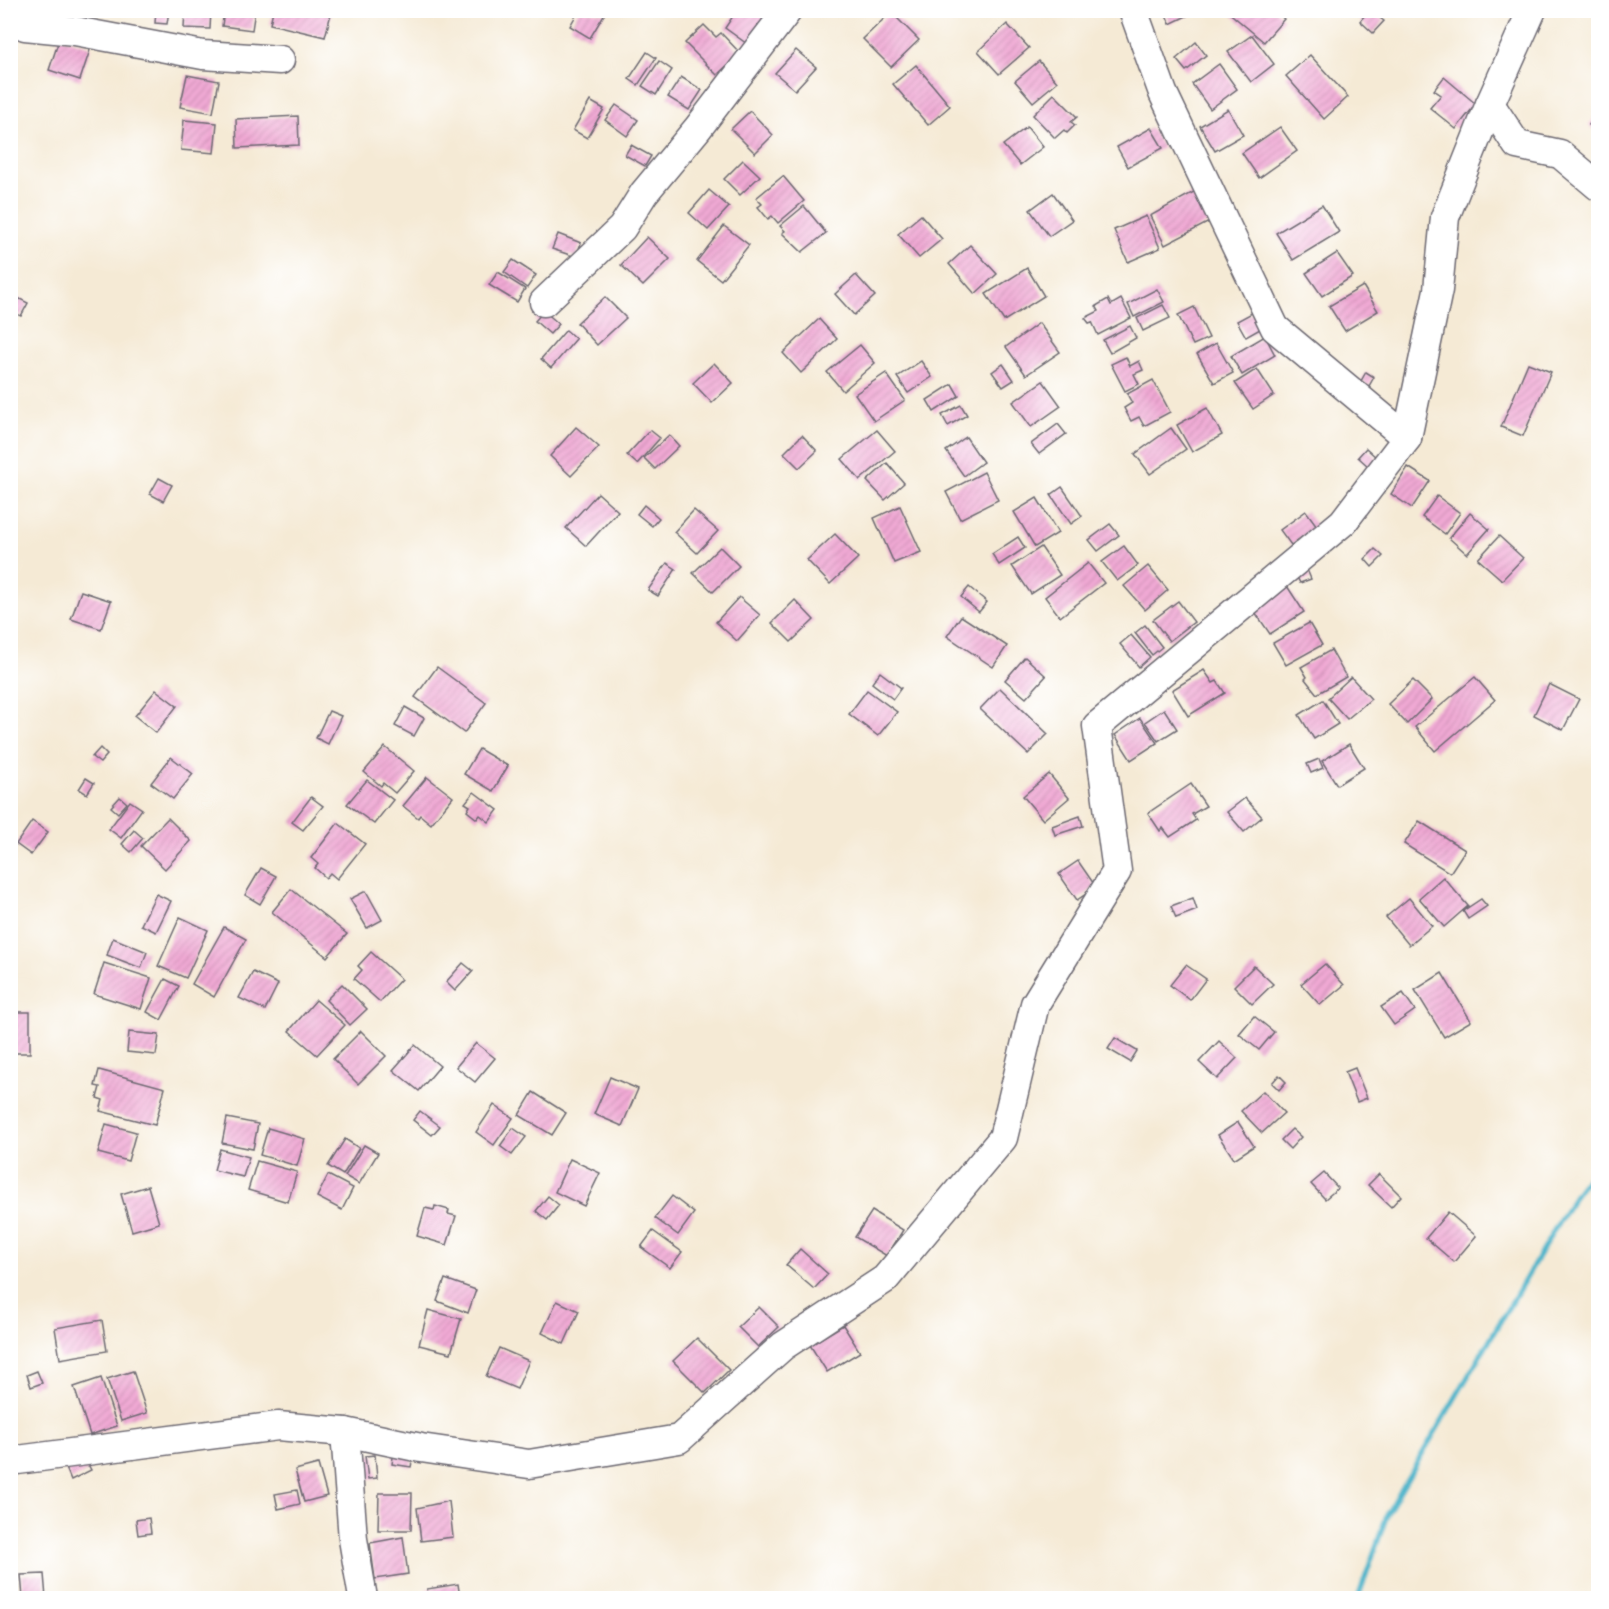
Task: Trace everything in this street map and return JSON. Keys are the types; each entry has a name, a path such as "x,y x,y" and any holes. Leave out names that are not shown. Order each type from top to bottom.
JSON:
{"street":[{"path":"544,302 622,228 644,193 698,128 788,10"},
{"path":"1133,10 1163,93 1275,328 1407,438"},
{"path":"10,1461 278,1426 345,1432 421,1449 529,1464 679,1439 783,1346 885,1279 1003,1138 1035,1004 1117,871 1097,726 1343,522 1407,438 1438,290 1445,218 1490,104 1532,10"},
{"path":"10,19 26,26 75,31 203,55 280,60"},
{"path":"1490,104 1517,146 1560,154 1599,186"},
{"path":"345,1432 353,1539 363,1599"}],"building":[{"path":"156,10 169,10 167,24 155,23"},
{"path":"185,10 211,10 210,29 184,28"},
{"path":"224,10 255,10 252,30 222,26"},
{"path":"273,10 332,10 325,37 270,24"},
{"path":"579,10 605,13 590,38 570,26"},
{"path":"737,10 769,10 773,14 750,46 725,28"},
{"path":"1164,10 1199,10 1170,24"},
{"path":"1226,10 1275,10 1284,19 1264,42"},
{"path":"1369,10 1384,21 1373,33 1360,21"},
{"path":"891,12 919,40 891,67 863,39"},
{"path":"1007,24 1029,48 999,74 978,51"},
{"path":"704,25 716,37 721,33 740,53 717,75 685,43"},
{"path":"1252,35 1274,64 1251,82 1228,52"},
{"path":"60,37 91,47 80,80 49,70"},
{"path":"1196,42 1206,55 1186,71 1176,59"},
{"path":"796,50 816,67 795,90 775,73"},
{"path":"647,52 656,58 638,85 629,79"},
{"path":"1310,55 1348,97 1324,119 1286,76"},
{"path":"659,61 672,70 656,95 642,86"},
{"path":"1039,61 1057,82 1033,102 1015,81"},
{"path":"1219,64 1237,89 1210,109 1192,84"},
{"path":"916,65 950,106 928,125 893,84"},
{"path":"187,75 219,81 213,113 180,107"},
{"path":"681,77 702,90 689,110 668,97"},
{"path":"1444,77 1476,104 1456,129 1430,108 1441,95 1434,90"},
{"path":"1054,94 1077,117 1071,122 1075,125 1067,133 1064,130 1055,138 1033,115"},
{"path":"590,101 604,109 587,138 573,130"},
{"path":"616,105 638,120 627,136 605,120"},
{"path":"1228,109 1243,135 1215,151 1200,126"},
{"path":"750,111 773,135 755,153 731,129"},
{"path":"1598,113 1598,133 1589,125"},
{"path":"298,116 299,145 237,148 236,119"},
{"path":"184,120 217,123 214,153 181,150"},
{"path":"1027,127 1043,147 1020,165 1003,145"},
{"path":"1280,127 1297,151 1259,178 1242,153"},
{"path":"1151,128 1163,148 1128,167 1117,147"},
{"path":"631,145 651,156 645,166 625,155"},
{"path":"743,160 760,176 740,195 724,179"},
{"path":"783,176 804,201 778,223 772,216 768,219 758,207 762,204 756,198"},
{"path":"1201,188 1217,218 1165,245 1150,216"},
{"path":"709,190 729,207 708,230 689,213"},
{"path":"1053,193 1072,220 1049,236 1030,210"},
{"path":"1322,205 1339,232 1293,260 1276,233"},
{"path":"804,206 826,233 802,252 782,233 785,231 780,226"},
{"path":"921,215 942,239 919,258 898,234"},
{"path":"1146,216 1160,248 1128,262 1114,230"},
{"path":"724,226 749,245 721,280 697,261"},
{"path":"558,234 581,243 576,257 552,249"},
{"path":"647,237 670,259 643,286 621,265"},
{"path":"970,245 997,274 975,294 949,264"},
{"path":"1337,253 1353,276 1322,296 1306,273"},
{"path":"513,260 536,275 527,288 504,272"},
{"path":"1027,268 1044,296 1004,321 986,294"},
{"path":"498,272 525,289 517,302 489,285"},
{"path":"856,275 875,296 854,315 835,294"},
{"path":"1363,286 1378,311 1345,331 1329,306"},
{"path":"1157,289 1164,302 1134,317 1128,304"},
{"path":"10,294 28,303 21,316 10,311"},
{"path":"605,297 626,318 597,345 577,323"},
{"path":"1108,299 1111,305 1121,299 1131,318 1098,335 1092,322 1089,323 1085,318 1099,311 1096,306"},
{"path":"1163,305 1170,318 1143,331 1137,318"},
{"path":"1194,307 1209,338 1193,345 1178,315"},
{"path":"1261,308 1269,324 1246,337 1237,321"},
{"path":"544,311 559,324 550,334 535,321"},
{"path":"819,319 837,339 801,373 783,353"},
{"path":"1039,323 1060,352 1026,375 1006,347"},
{"path":"1130,326 1136,338 1110,353 1103,340"},
{"path":"566,330 576,339 551,368 541,359"},
{"path":"1265,336 1275,355 1242,375 1231,356"},
{"path":"1216,343 1233,373 1214,383 1197,354"},
{"path":"860,345 875,363 843,391 827,372"},
{"path":"1126,357 1130,366 1139,361 1143,370 1134,374 1139,384 1125,391 1111,364"},
{"path":"921,361 932,377 908,393 897,377"},
{"path":"714,363 733,383 712,403 693,383"},
{"path":"1528,363 1551,372 1523,436 1501,427"},
{"path":"1003,364 1014,380 1003,387 992,372"},
{"path":"1257,369 1274,395 1253,409 1235,383"},
{"path":"1366,372 1374,377 1369,386 1361,381"},
{"path":"886,373 905,400 874,421 855,394"},
{"path":"1153,380 1170,412 1144,426 1139,417 1131,421 1124,408 1132,403 1127,394"},
{"path":"1043,381 1061,406 1031,427 1013,402"},
{"path":"952,384 959,396 934,412 927,400"},
{"path":"961,405 967,415 948,426 942,415"},
{"path":"1207,408 1222,435 1192,452 1177,425"},
{"path":"1058,424 1066,434 1039,454 1031,444"},
{"path":"576,427 599,447 571,476 550,456"},
{"path":"1171,428 1186,449 1150,474 1135,454"},
{"path":"650,430 660,438 637,464 627,455"},
{"path":"877,430 895,451 860,480 842,459"},
{"path":"669,435 679,446 655,469 644,458"},
{"path":"802,435 817,451 799,468 784,453"},
{"path":"966,437 983,462 964,476 946,451"},
{"path":"1366,448 1377,458 1369,467 1358,457"},
{"path":"887,463 904,483 885,500 867,481"},
{"path":"1408,467 1430,481 1412,508 1391,494"},
{"path":"984,472 998,500 960,519 946,492"},
{"path":"159,478 172,485 163,501 150,494"},
{"path":"1062,487 1082,516 1071,524 1051,495"},
{"path":"598,493 618,511 586,546 566,528"},
{"path":"1437,496 1460,513 1445,534 1422,517"},
{"path":"1037,498 1058,533 1035,547 1014,512"},
{"path":"644,505 659,518 652,526 637,514"},
{"path":"900,506 921,552 894,563 874,518"},
{"path":"694,510 718,531 697,553 674,532"},
{"path":"1306,511 1317,526 1291,545 1280,530"},
{"path":"1470,513 1489,529 1467,554 1449,538"},
{"path":"1110,524 1119,535 1098,551 1089,540"},
{"path":"835,534 858,558 830,584 807,560"},
{"path":"1499,536 1523,558 1502,580 1478,559"},
{"path":"1018,537 1025,548 999,565 992,554"},
{"path":"1124,546 1138,565 1117,581 1102,562"},
{"path":"720,547 739,566 713,592 693,573"},
{"path":"1041,547 1060,575 1031,594 1012,566"},
{"path":"1375,549 1383,556 1372,567 1365,559"},
{"path":"667,563 676,569 658,596 648,590"},
{"path":"1088,563 1104,583 1060,617 1045,597"},
{"path":"1305,565 1311,579 1300,583 1294,571"},
{"path":"1148,566 1168,590 1145,610 1124,586"},
{"path":"1287,586 1304,612 1270,634 1253,609"},
{"path":"969,587 987,602 979,612 961,597"},
{"path":"81,591 111,601 101,629 71,619"},
{"path":"739,597 760,615 737,641 716,622"},
{"path":"795,600 814,620 791,642 772,623"},
{"path":"1178,601 1194,622 1169,641 1153,620"},
{"path":"961,616 1007,646 993,667 947,636"},
{"path":"1309,623 1322,645 1286,665 1273,643"},
{"path":"1145,625 1162,647 1152,655 1135,633"},
{"path":"1131,635 1150,657 1139,667 1120,644"},
{"path":"1331,650 1346,677 1317,694 1305,679 1307,677 1301,667"},
{"path":"1025,657 1046,676 1026,698 1005,680"},
{"path":"437,667 486,703 464,733 415,697"},
{"path":"1204,670 1213,683 1217,681 1225,693 1188,716 1172,690"},
{"path":"880,672 901,688 893,699 872,683"},
{"path":"1351,677 1371,699 1347,719 1328,698"},
{"path":"1475,677 1495,700 1435,751 1415,727"},
{"path":"1413,680 1432,699 1407,724 1388,704"},
{"path":"1549,684 1579,699 1563,730 1534,715"},
{"path":"1000,688 1048,734 1028,754 980,709"},
{"path":"156,690 177,706 156,733 135,716"},
{"path":"867,690 897,712 878,736 849,714"},
{"path":"1323,700 1338,724 1314,739 1299,715"},
{"path":"405,707 424,718 414,736 395,726"},
{"path":"1164,709 1177,729 1158,741 1145,722"},
{"path":"329,711 341,716 328,744 316,738"},
{"path":"1140,718 1157,743 1131,760 1115,735"},
{"path":"1349,744 1364,768 1337,785 1322,761"},
{"path":"385,747 414,771 395,793 383,783 381,786 364,772"},
{"path":"100,748 107,755 100,763 92,757"},
{"path":"479,749 508,766 493,791 464,774"},
{"path":"171,757 193,774 173,799 151,783"},
{"path":"1319,759 1323,768 1311,773 1307,764"},
{"path":"1049,774 1069,798 1043,820 1023,796"},
{"path":"427,777 453,797 431,824 420,815 418,818 403,806"},
{"path":"86,778 94,783 87,794 79,789"},
{"path":"367,780 393,800 374,824 347,804"},
{"path":"1191,784 1206,806 1192,814 1196,820 1170,837 1163,828 1160,831 1148,813"},
{"path":"474,792 498,810 489,822 480,815 477,819 467,811 470,806 465,803"},
{"path":"120,797 127,803 118,813 111,807"},
{"path":"311,797 323,806 303,830 292,822"},
{"path":"1245,798 1262,817 1244,832 1227,812"},
{"path":"130,801 142,809 121,838 109,829"},
{"path":"1080,816 1083,826 1055,835 1052,826"},
{"path":"168,818 191,841 165,869 141,846"},
{"path":"32,821 48,832 31,855 16,844"},
{"path":"1419,821 1465,850 1450,873 1404,844"},
{"path":"338,823 365,844 337,879 330,873 326,878 315,868 318,864 311,858"},
{"path":"134,830 143,838 131,852 122,844"},
{"path":"1078,861 1096,887 1077,900 1059,874"},
{"path":"261,868 276,876 260,904 245,895"},
{"path":"1443,877 1468,906 1444,927 1419,898"},
{"path":"291,889 347,934 327,957 272,912"},
{"path":"366,891 382,920 367,928 350,899"},
{"path":"156,894 171,901 156,932 141,925"},
{"path":"1193,898 1197,910 1176,918 1171,906"},
{"path":"1409,898 1432,926 1409,945 1386,917"},
{"path":"1481,899 1487,906 1468,919 1463,911"},
{"path":"180,917 208,930 186,978 158,966"},
{"path":"224,927 246,939 214,997 192,984"},
{"path":"113,938 147,952 141,968 107,955"},
{"path":"371,952 401,979 380,1002 354,979 362,970 358,966"},
{"path":"104,963 151,978 141,1009 94,994"},
{"path":"463,963 473,971 455,991 446,982"},
{"path":"1325,964 1344,985 1320,1005 1301,984"},
{"path":"1186,965 1206,979 1190,1000 1170,985"},
{"path":"1254,966 1273,984 1252,1004 1234,986"},
{"path":"253,972 278,984 265,1010 239,998"},
{"path":"1442,973 1471,1021 1444,1037 1415,990"},
{"path":"165,979 179,986 161,1020 147,1012"},
{"path":"342,984 367,1009 350,1025 326,1000"},
{"path":"1403,993 1415,1010 1394,1025 1381,1007"},
{"path":"316,1000 345,1025 317,1055 289,1031"},
{"path":"10,1012 30,1012 30,1053 10,1053"},
{"path":"1254,1016 1274,1032 1259,1050 1239,1034"},
{"path":"361,1031 386,1056 358,1084 333,1059"},
{"path":"129,1032 159,1035 156,1055 127,1052"},
{"path":"1115,1038 1137,1051 1130,1062 1108,1049"},
{"path":"1219,1041 1237,1058 1217,1079 1199,1062"},
{"path":"476,1043 495,1058 475,1082 456,1067"},
{"path":"415,1045 440,1066 419,1091 393,1070"},
{"path":"1355,1068 1367,1098 1357,1102 1345,1072"},
{"path":"99,1070 165,1088 155,1125 100,1111 103,1100 97,1098 100,1087 95,1086"},
{"path":"1279,1075 1286,1082 1279,1090 1272,1083"},
{"path":"610,1077 638,1089 622,1126 594,1114"},
{"path":"1263,1091 1284,1113 1262,1133 1241,1111"},
{"path":"533,1092 566,1113 552,1135 519,1115"},
{"path":"494,1105 513,1118 494,1145 476,1132"},
{"path":"420,1111 440,1126 432,1135 413,1120"},
{"path":"227,1118 258,1124 253,1149 222,1143"},
{"path":"1238,1122 1254,1146 1234,1159 1218,1135"},
{"path":"106,1124 136,1132 128,1161 98,1153"},
{"path":"268,1128 305,1139 297,1166 260,1155"},
{"path":"513,1128 526,1137 512,1155 500,1146"},
{"path":"1292,1129 1301,1137 1290,1149 1281,1140"},
{"path":"345,1139 359,1148 343,1175 328,1166"},
{"path":"364,1145 378,1153 359,1184 345,1176"},
{"path":"220,1149 249,1157 243,1177 214,1170"},
{"path":"570,1159 600,1173 584,1206 555,1192"},
{"path":"257,1161 297,1172 288,1202 248,1190"},
{"path":"1324,1173 1338,1188 1325,1199 1311,1184"},
{"path":"1379,1174 1401,1196 1391,1207 1368,1185"},
{"path":"328,1175 353,1188 342,1210 317,1197"},
{"path":"148,1186 159,1223 132,1231 121,1194"},
{"path":"548,1196 559,1205 547,1220 536,1211"},
{"path":"672,1196 694,1213 678,1235 655,1218"},
{"path":"435,1206 449,1210 448,1214 456,1216 447,1245 417,1236 425,1208 434,1210"},
{"path":"872,1211 903,1230 887,1256 855,1237"},
{"path":"1448,1212 1476,1236 1454,1262 1426,1238"},
{"path":"653,1231 682,1252 670,1268 641,1247"},
{"path":"800,1249 828,1274 814,1289 786,1265"},
{"path":"445,1279 476,1290 468,1313 437,1301"},
{"path":"557,1301 579,1311 564,1344 542,1333"},
{"path":"759,1307 779,1327 758,1347 738,1327"},
{"path":"428,1310 461,1319 451,1353 419,1345"},
{"path":"102,1320 107,1351 60,1359 55,1328"},
{"path":"843,1325 860,1352 827,1372 810,1345"},
{"path":"697,1338 729,1370 705,1393 673,1361"},
{"path":"499,1348 529,1361 517,1389 486,1376"},
{"path":"37,1371 42,1383 31,1387 27,1375"},
{"path":"133,1371 147,1413 121,1421 107,1379"},
{"path":"101,1378 117,1426 90,1435 74,1387"},
{"path":"394,1450 414,1453 411,1467 392,1464"},
{"path":"375,1455 377,1478 368,1479 365,1456"},
{"path":"85,1459 91,1470 71,1480 66,1468"},
{"path":"318,1464 327,1496 304,1502 295,1470"},
{"path":"297,1490 300,1504 278,1509 275,1494"},
{"path":"379,1493 412,1493 411,1530 378,1530"},
{"path":"449,1501 453,1537 421,1541 417,1508"},
{"path":"149,1518 151,1533 138,1535 136,1520"},
{"path":"403,1537 408,1574 375,1579 370,1543"},
{"path":"44,1574 46,1598 23,1598 21,1575"},
{"path":"458,1584 460,1598 429,1598 427,1589"}],"waterway":[{"path":"1358,1598 1388,1512 1576,1193 1598,1164"}]}
